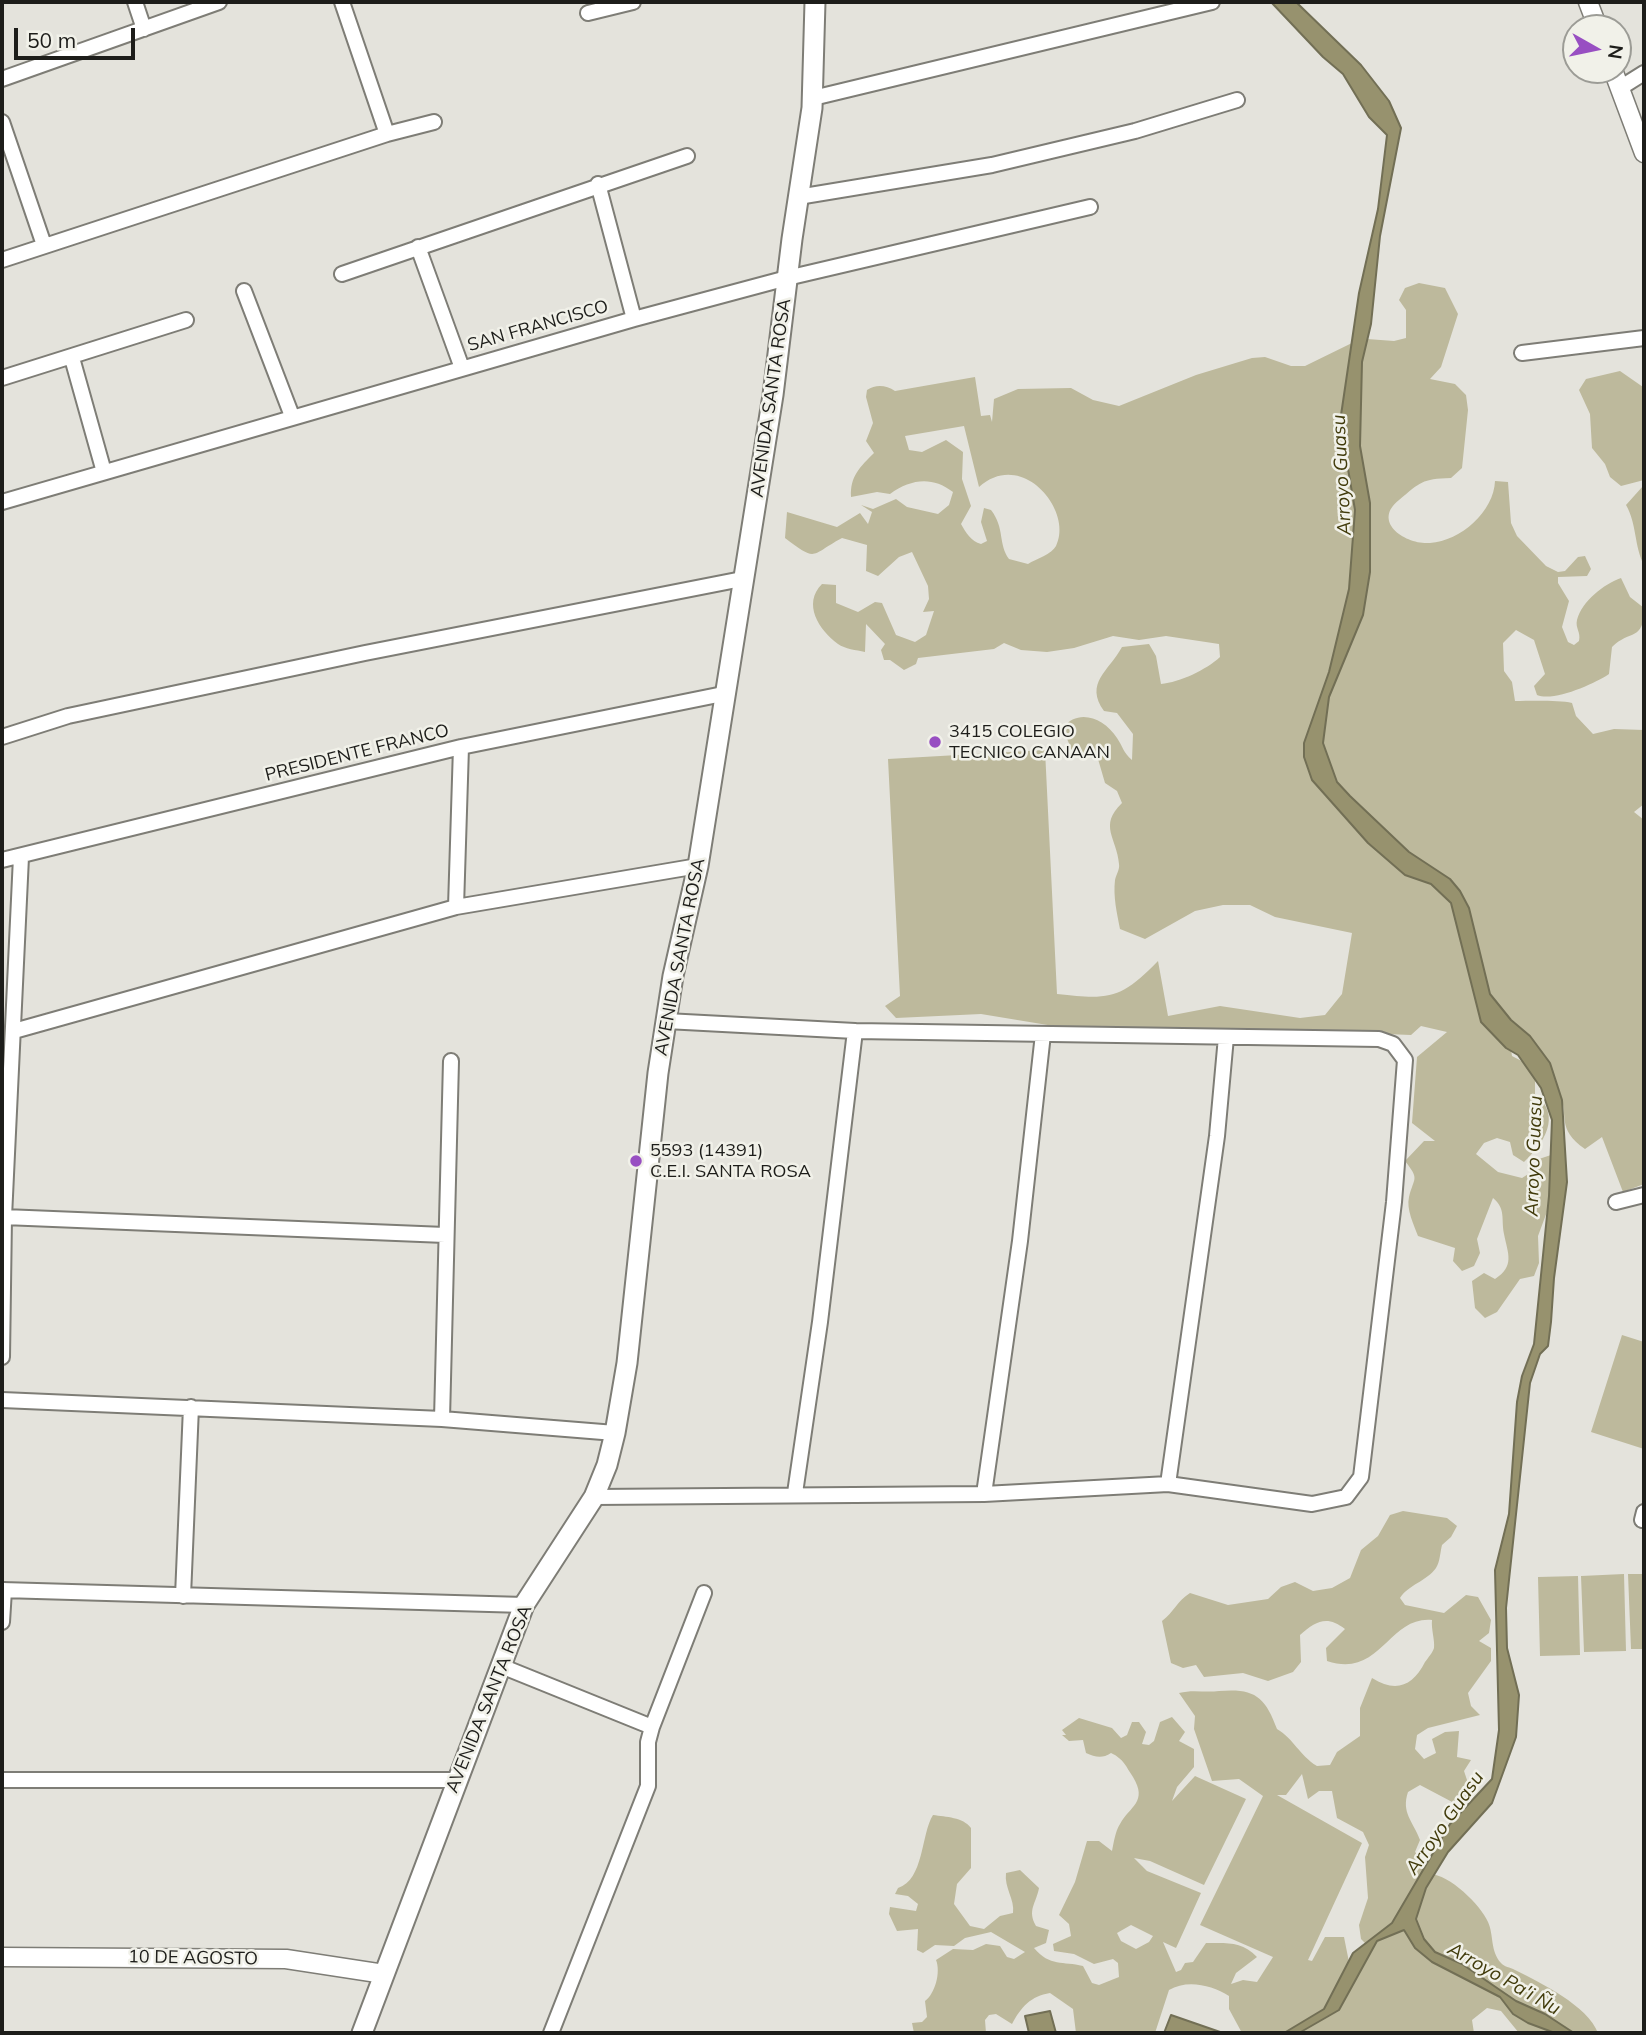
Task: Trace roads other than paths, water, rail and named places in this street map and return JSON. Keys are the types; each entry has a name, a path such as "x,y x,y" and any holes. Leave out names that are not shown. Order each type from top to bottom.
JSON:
{"main road":[{"name":"AVENIDA SANTA ROSA","path":"362,2033 524,1605 594,1497 607,1465 615,1433 626,1363 666,1021 673,976 698,866 723,694 773,394 813,98 815,2"}],"street":[{"path":"135,2 144,29"},
{"path":"2,79 219,2"},
{"path":"342,2 387,134"},
{"path":"588,13 633,2"},
{"path":"813,98 1212,2"},
{"path":"1620,88 1644,73"},
{"path":"1619,84 1644,153"},
{"path":"798,197 992,165 1135,131 1237,100"},
{"path":"2,260 434,121"},
{"path":"2,122 44,245"},
{"path":"342,274 598,184 687,156"},
{"path":"598,184 634,319"},
{"name":"SAN FRANCISCO","path":"2,502 634,319 787,278 1090,207"},
{"path":"418,247 462,368"},
{"path":"244,291 292,416"},
{"path":"2,378 186,320"},
{"path":"1522,353 1644,338"},
{"path":"72,358 104,472"},
{"path":"2,737 68,716 365,653 742,579"},
{"name":"PRESIDENTE FRANCO","path":"2,860 461,747 723,694"},
{"path":"456,908 461,747"},
{"path":"2,1357 4,1217 21,857"},
{"path":"14,1031 456,908 698,866"},
{"path":"594,1497 795,1493 984,1494 1168,1484 1312,1504 1346,1496 1361,1476 1394,1202 1405,1060 1394,1044 1379,1039 855,1031 666,1021"},
{"path":"795,1493 820,1322 855,1031"},
{"path":"984,1494 1020,1241 1043,1034"},
{"path":"1168,1484 1217,1136 1226,1037"},
{"path":"442,1419 451,1061"},
{"path":"1616,1202 1644,1195"},
{"path":"4,1217 445,1235"},
{"path":"2,1400 442,1419 615,1433"},
{"path":"183,1596 191,1407"},
{"path":"2,1622 3,1590 524,1605"},
{"path":"551,2033 648,1786 648,1742 652,1727 704,1593"},
{"path":"501,1666 652,1727"},
{"path":"2,1780 456,1780"},
{"name":"10 DE AGOSTO","path":"2,1957 286,1959 384,1974"}],"place":[{"name":"3415 COLEGIO TECNICO CANAAN","path":"935,742"},
{"name":"5593 (14391) C.E.I. SANTA ROSA","path":"636,1161"}],"water label":[{"name":"Arroyo Guasu","path":"1342,475"},
{"name":"Arroyo Guasu","path":"1534,1156"},
{"name":"Arroyo Guasu","path":"1445,1823"},
{"name":"Arroyo Pa'i Ñu","path":"1504,1979"}]}
